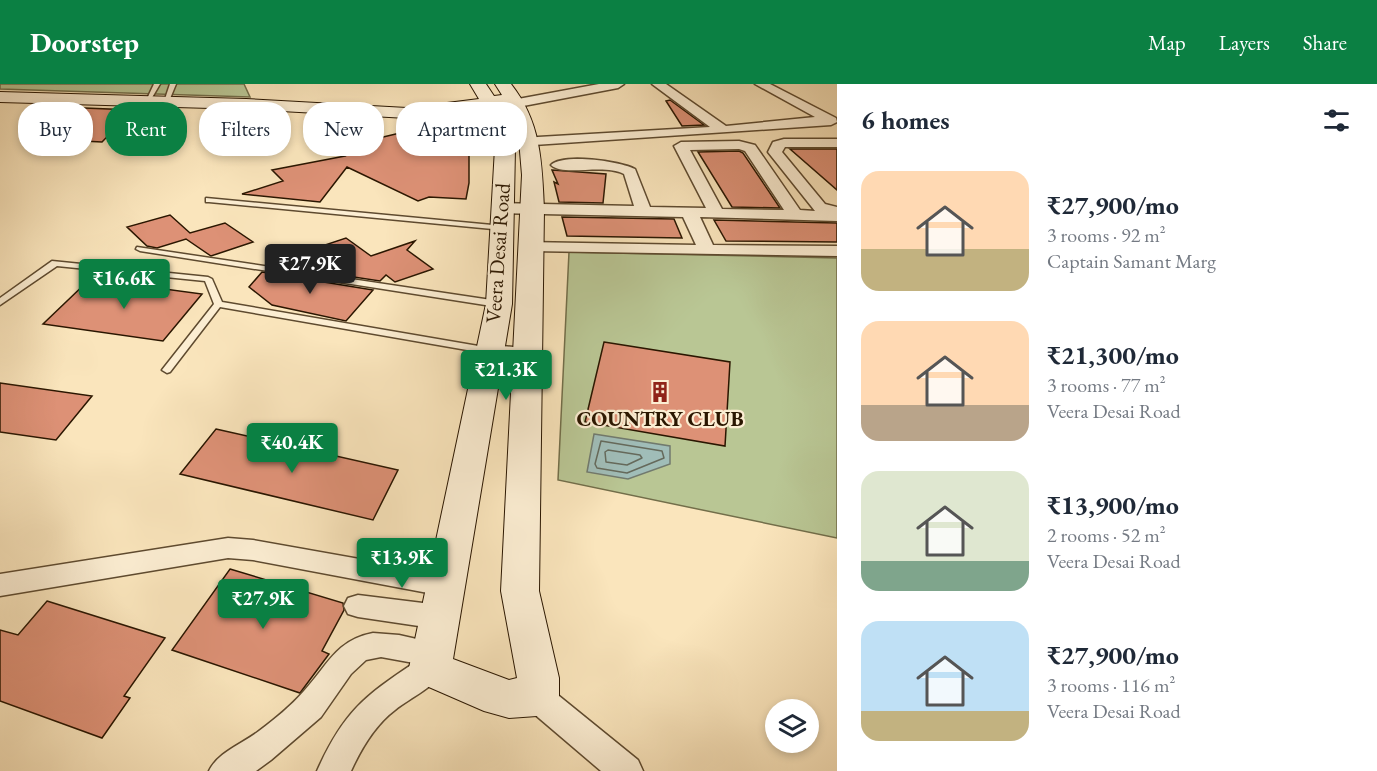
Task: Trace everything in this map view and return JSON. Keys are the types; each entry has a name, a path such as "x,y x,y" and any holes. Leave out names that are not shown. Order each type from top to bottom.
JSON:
{"street":[{"path":"0,97 148,100 407,113 501,94 618,84"},
{"path":"658,84 717,126"},
{"path":"761,84 833,122"},
{"path":"527,140 717,126 833,122"},
{"path":"837,143 784,143 778,145 775,152 819,207 837,214"},
{"path":"713,207 681,146 740,145 750,148 795,215"},
{"name":"Veera Desai Road","path":"432,661 444,585 468,475 499,304 513,215 519,156"},
{"path":"558,165 611,166 625,169 630,172 644,212"},
{"path":"537,697 538,678 520,591 531,246 513,215 644,212 690,214 713,207 786,200"},
{"path":"713,207 795,215 837,214"},
{"path":"690,214 707,250"},
{"path":"531,246 837,250"},
{"path":"490,351 528,353"},
{"path":"0,585 228,548 254,550 444,585"},
{"path":"358,606 439,617"},
{"path":"226,771 278,737 313,705 344,662 364,647 378,645 432,661 457,682 492,694 509,699 537,697 626,771"},
{"path":"334,771 350,737 374,711 432,661"}],"lane":[{"path":"148,100 157,84"},
{"path":"166,101 173,84"},
{"path":"209,200 513,215"},
{"path":"140,249 499,304"},
{"path":"0,302 56,263 208,279 218,304"},
{"path":"218,304 490,351"},
{"path":"167,370 218,304"}],"green space":[{"path":"0,84 244,84 250,97 0,89"},
{"path":"569,252 837,258 837,538 558,480"}],"water":[{"path":"594,434 670,446 670,464 628,479 587,472"}],"building":[{"path":"670,100 704,125 682,126 666,101"},
{"path":"93,108 105,109 105,139 102,142 93,142"},
{"path":"396,134 396,156 469,156 469,183 466,199 429,197 418,201 347,167 320,202 242,194 283,181 272,170 345,156 384,156 384,137"},
{"path":"790,149 837,149 837,190"},
{"path":"739,151 743,153 780,208 732,207 698,152"},
{"path":"552,170 606,174 603,203 559,202 554,182 558,184"},
{"path":"170,215 190,233 225,223 253,242 211,256 186,239 157,248 147,246 127,227"},
{"path":"562,217 674,219 682,238 567,236"},
{"path":"714,220 837,223 837,242 726,241"},
{"path":"346,238 371,256 415,241 407,250 433,269 395,282 386,275 380,281 268,264"},
{"path":"262,272 373,290 346,321 272,305 249,287"},
{"path":"90,279 202,294 163,341 43,324"},
{"name":"COUNTRY CLUB","path":"604,342 730,362 725,446 585,422"},
{"path":"0,383 92,396 56,440 0,432"},
{"path":"216,429 398,470 373,520 180,474"},
{"path":"230,569 343,603 344,610 322,651 329,654 300,693 172,650"},
{"path":"47,601 165,638 124,696 130,698 102,738 0,701 0,630 18,635"}],"place":[{"name":"COUNTRY CLUB","path":"660,392"}]}
